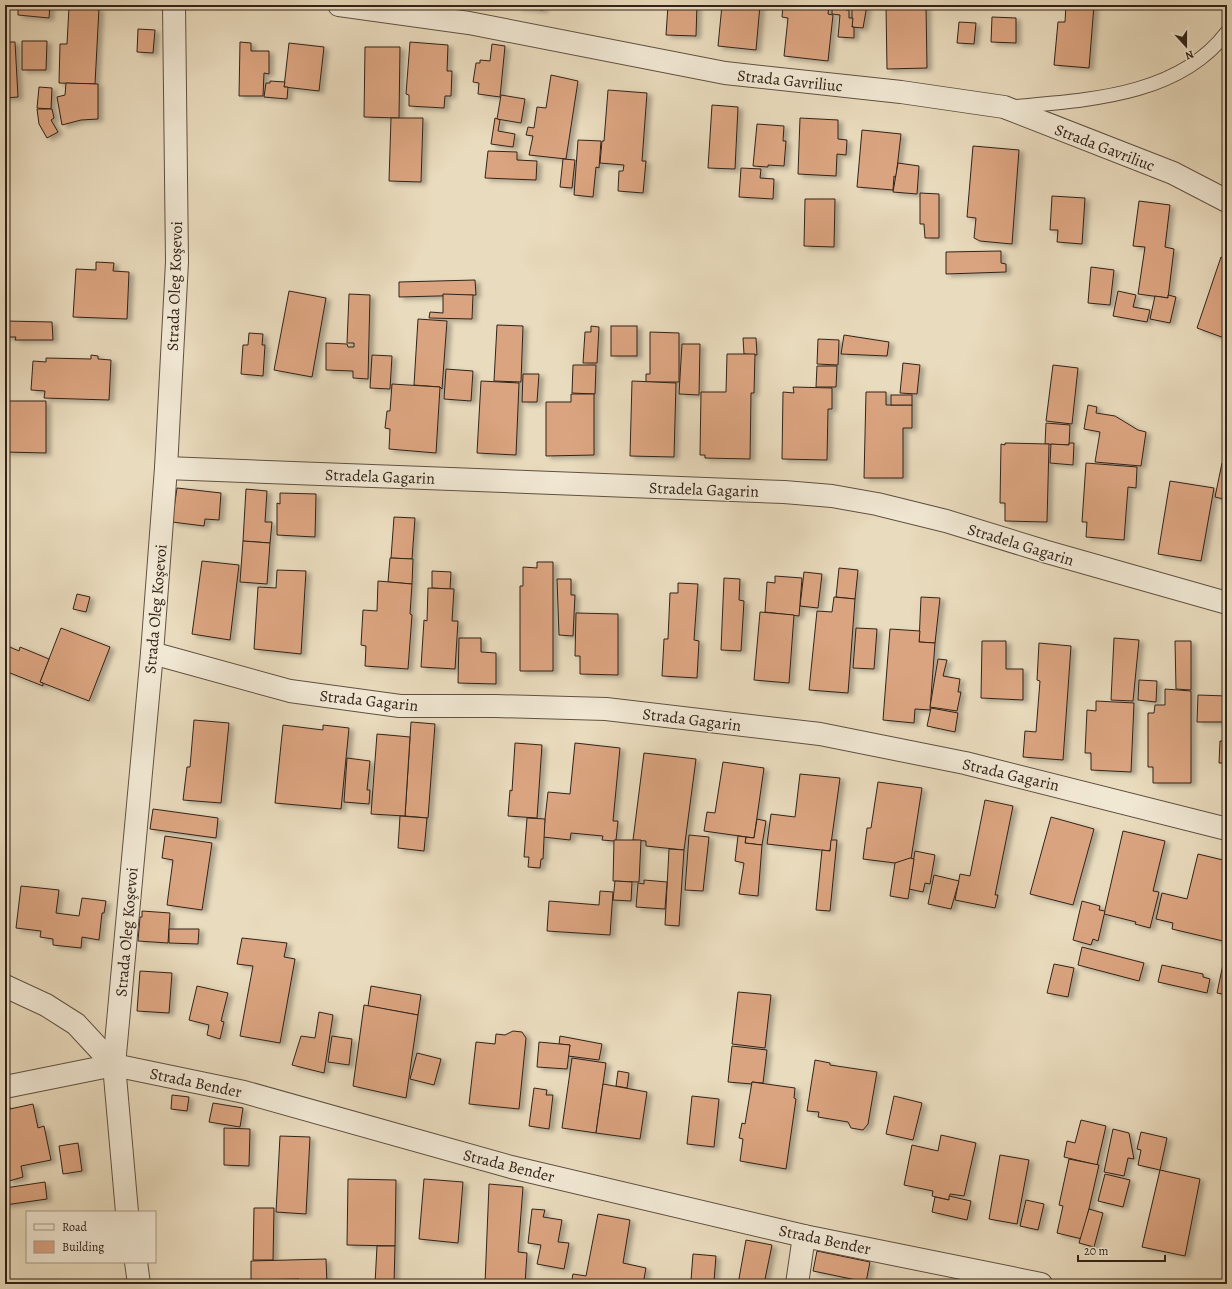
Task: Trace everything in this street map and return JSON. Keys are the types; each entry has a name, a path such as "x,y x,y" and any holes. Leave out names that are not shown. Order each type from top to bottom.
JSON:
{"street":[{"name":"Strada Oleg Koşevoi","path":"127,1211 114,1065 152,654 166,468 177,262 174,5"},
{"name":"Strada Gavriliuc","path":"339,5 469,23 725,73 901,92 1004,107 1173,173 1227,201"},
{"name":"Stradela Gagarin","path":"166,468 784,492 832,496 877,504 946,521 1047,552 1227,603"},
{"name":"Strada Gagarin","path":"152,654 290,691 400,706 496,706 606,709 820,734 972,765 1227,829"},
{"path":"5,986 46,1005 76,1024 114,1065"},
{"path":"5,1087 114,1065"},
{"name":"Strada Bender","path":"114,1065 244,1092 511,1167 804,1236 1041,1284"},
{"path":"797,1284 804,1236"},
{"path":"136,1263 139,1284"}],"lane":[{"path":"1004,107 1085,100 1152,86 1201,60 1227,32"}],"building":[{"path":"18,5 50,5 49,18 18,15"},
{"path":"517,5 544,5 543,10 517,7"},
{"path":"668,5 697,5 696,36 666,35"},
{"path":"722,5 760,5 756,50 718,46"},
{"path":"783,5 829,5 828,14 833,15 828,61 784,56 788,18 782,17"},
{"path":"852,5 867,5 863,28 852,27"},
{"path":"1066,5 1094,5 1089,68 1054,65 1058,22 1065,22"},
{"path":"832,6 846,7 846,10 849,10 849,18 853,18 852,27 854,27 854,38 838,37 840,15 832,14"},
{"path":"886,6 926,6 927,68 887,69"},
{"path":"69,7 99,8 95,84 59,83 60,44 67,44"},
{"path":"992,17 1016,18 1016,43 991,42"},
{"path":"959,22 976,23 974,44 957,43"},
{"path":"138,29 155,30 153,53 137,52"},
{"path":"22,41 47,41 46,70 22,70"},
{"path":"5,42 15,42 18,97 5,98"},
{"path":"240,42 251,43 251,51 269,51 269,74 264,73 263,96 239,96"},
{"path":"410,42 448,45 447,71 452,71 451,96 445,96 444,108 409,106 409,95 406,94"},
{"path":"289,43 324,47 319,91 284,87"},
{"path":"492,44 505,46 500,97 478,94 479,83 473,82 476,63 480,63 480,60 490,61"},
{"path":"365,47 400,47 399,118 364,117"},
{"path":"551,75 578,81 566,159 529,155 533,136 526,135 528,127 534,128 537,107 546,108"},
{"path":"270,81 285,82 284,87 288,87 287,99 264,97 266,83 270,83"},
{"path":"66,83 98,84 98,119 81,120 62,125 57,97 65,95"},
{"path":"39,87 52,88 51,109 37,108"},
{"path":"608,90 647,93 642,161 646,161 643,193 618,191 619,171 623,171 624,165 600,163 602,141 604,141"},
{"path":"501,95 525,99 521,123 497,119"},
{"path":"712,105 738,107 735,169 708,168"},
{"path":"37,109 52,109 54,118 51,120 58,132 47,138 39,124"},
{"path":"391,118 423,118 421,182 389,181"},
{"path":"495,118 500,120 498,131 515,134 513,147 491,144"},
{"path":"800,118 838,120 838,139 847,140 846,155 837,154 836,176 798,174"},
{"path":"757,124 784,126 783,141 786,141 784,166 753,166"},
{"path":"862,130 901,134 893,190 857,187"},
{"path":"578,140 601,141 599,168 596,167 593,197 574,195"},
{"path":"973,146 1019,150 1012,244 980,241 974,238 976,218 967,217"},
{"path":"488,151 517,152 517,160 537,161 536,180 485,178"},
{"path":"563,159 575,160 572,188 560,187"},
{"path":"898,163 919,166 917,194 893,192"},
{"path":"741,168 761,169 760,178 774,179 773,199 739,197"},
{"path":"920,193 939,194 939,238 925,238 924,224 920,224"},
{"path":"1052,196 1085,198 1082,244 1057,242 1058,230 1050,230"},
{"path":"805,199 835,199 834,247 804,246"},
{"path":"1139,201 1170,205 1165,247 1174,249 1168,298 1138,294 1145,247 1133,246"},
{"path":"1001,251 1001,263 1006,264 1006,272 946,274 946,252"},
{"path":"1221,257 1227,259 1227,339 1197,328"},
{"path":"96,262 114,263 113,271 129,272 127,319 73,317 76,269 96,270"},
{"path":"1091,267 1114,270 1110,305 1088,303"},
{"path":"475,280 476,295 399,297 399,282"},
{"path":"289,291 326,298 312,377 274,370"},
{"path":"1118,291 1136,295 1133,307 1150,310 1147,322 1113,316"},
{"path":"349,294 370,295 368,379 353,378 353,371 326,370 326,343 347,344 348,347 354,347 354,343 347,343"},
{"path":"443,294 473,295 472,319 429,318 430,312 443,313"},
{"path":"1168,295 1176,297 1170,323 1150,319 1155,296 1168,298"},
{"path":"418,319 447,321 442,389 440,387 414,385"},
{"path":"5,321 52,322 53,340 15,340 16,337 5,337"},
{"path":"497,325 523,326 521,382 494,381"},
{"path":"591,326 599,327 597,363 583,363 585,332 591,332"},
{"path":"611,326 637,326 637,356 611,356"},
{"path":"650,332 679,333 679,382 646,382 646,374 650,374"},
{"path":"249,333 263,334 262,345 265,345 263,376 241,374 243,345 248,345"},
{"path":"844,335 889,342 887,356 841,354"},
{"path":"743,338 756,338 757,355 744,354"},
{"path":"818,339 839,340 838,365 817,364"},
{"path":"682,344 700,344 699,395 679,394"},
{"path":"727,354 755,354 754,393 751,393 750,459 705,458 705,455 700,455 701,392 726,392"},
{"path":"91,355 98,356 98,359 111,360 109,400 44,398 45,391 31,390 33,361 46,362 46,358 91,359"},
{"path":"372,355 392,356 390,389 370,388"},
{"path":"903,363 920,365 917,394 900,393"},
{"path":"573,365 596,365 595,394 572,393"},
{"path":"1053,365 1078,368 1072,424 1046,421"},
{"path":"817,366 837,366 836,387 816,387"},
{"path":"446,369 473,371 471,401 444,399"},
{"path":"523,374 539,374 537,402 522,402"},
{"path":"481,381 519,383 516,455 477,453"},
{"path":"632,381 676,383 674,457 630,456"},
{"path":"392,384 440,387 436,453 389,449 390,429 385,428 387,411 390,411"},
{"path":"793,387 832,388 832,409 828,409 827,460 782,459 783,392 794,393"},
{"path":"866,392 886,392 886,405 912,405 912,428 903,428 903,478 864,478"},
{"path":"571,394 594,394 594,455 546,456 546,402 571,402"},
{"path":"891,395 912,395 912,405 891,405"},
{"path":"5,401 46,401 46,453 5,452"},
{"path":"1088,405 1097,407 1096,413 1115,416 1138,430 1146,432 1141,466 1095,462 1100,432 1084,429"},
{"path":"1046,423 1070,425 1069,445 1045,444"},
{"path":"1005,443 1049,444 1047,522 1005,521 1005,503 1000,503 1001,444 1005,445"},
{"path":"1069,443 1074,443 1073,465 1050,463 1051,444 1069,445"},
{"path":"1086,463 1137,467 1136,488 1128,487 1124,540 1086,537 1087,522 1082,522"},
{"path":"1222,463 1227,464 1227,500 1215,497"},
{"path":"1170,481 1214,488 1201,561 1158,554"},
{"path":"177,488 221,493 219,520 205,519 204,526 172,522"},
{"path":"246,489 267,491 265,522 272,522 270,543 243,541"},
{"path":"280,493 316,494 315,537 277,535 277,503 280,504"},
{"path":"394,517 415,518 412,559 391,558"},
{"path":"243,541 270,543 267,584 240,582"},
{"path":"390,558 413,559 412,584 388,582"},
{"path":"202,561 239,565 230,640 192,634"},
{"path":"537,562 553,562 553,671 520,671 520,586 523,586 523,567 537,568"},
{"path":"839,568 858,570 855,599 836,597"},
{"path":"277,570 306,571 301,654 254,649 258,587 276,588"},
{"path":"432,571 451,572 450,589 432,588"},
{"path":"804,572 822,574 818,608 800,606"},
{"path":"775,576 802,578 799,616 765,612 767,582 775,583"},
{"path":"724,578 740,579 739,600 744,601 741,651 721,650"},
{"path":"557,579 571,579 571,595 575,595 573,636 559,635"},
{"path":"378,581 412,584 410,614 412,615 408,669 365,666 366,646 361,645 363,610 377,611"},
{"path":"678,583 698,584 694,640 699,641 697,678 662,676 664,639 668,639 670,593 678,593"},
{"path":"428,588 454,589 452,621 458,621 455,669 421,667 424,620 427,621"},
{"path":"77,594 90,597 86,612 73,609"},
{"path":"834,597 855,599 848,693 809,690 817,611 832,612"},
{"path":"921,597 940,598 935,643 919,642"},
{"path":"760,612 794,615 789,683 754,680"},
{"path":"576,613 618,614 618,675 580,674 580,656 575,656"},
{"path":"61,628 110,647 89,701 40,682"},
{"path":"856,628 877,629 874,669 853,668"},
{"path":"890,629 920,631 919,642 935,643 930,710 915,709 914,723 883,720"},
{"path":"459,638 481,638 481,652 496,653 496,684 458,683"},
{"path":"1114,638 1139,640 1133,701 1111,700"},
{"path":"982,641 1006,641 1006,669 1023,669 1023,700 981,698"},
{"path":"1175,641 1191,641 1191,690 1176,689"},
{"path":"1039,643 1071,646 1063,760 1023,757 1025,731 1036,732 1040,681 1037,680"},
{"path":"5,645 19,651 20,647 49,659 40,682 43,683 43,686 5,671"},
{"path":"938,659 947,660 943,676 960,679 958,692 961,692 957,711 930,707"},
{"path":"1139,680 1157,681 1156,702 1138,700"},
{"path":"1165,689 1191,691 1191,783 1153,783 1153,767 1148,767 1148,713 1154,713 1155,705 1165,705"},
{"path":"1198,695 1227,696 1227,722 1197,722"},
{"path":"1096,701 1134,703 1131,772 1091,770 1091,753 1085,753 1087,710 1096,711"},
{"path":"931,708 958,713 955,732 927,726"},
{"path":"194,720 229,723 221,803 183,800 187,767 190,767"},
{"path":"411,722 435,724 428,818 405,816"},
{"path":"283,725 323,730 323,725 349,728 341,809 275,803"},
{"path":"377,734 410,737 405,816 371,814"},
{"path":"1220,741 1227,741 1227,810 1225,810 1226,763 1219,763"},
{"path":"515,743 542,745 537,818 508,816 510,790 512,791"},
{"path":"575,743 620,748 613,821 618,821 616,840 614,841 602,840 603,836 571,833 570,840 543,837 548,792 570,794"},
{"path":"644,753 696,759 684,850 646,846 646,841 633,840"},
{"path":"347,758 370,761 367,790 370,790 369,804 344,802"},
{"path":"723,762 764,768 754,838 704,831 707,812 715,813"},
{"path":"800,774 840,778 830,851 767,844 771,814 795,817"},
{"path":"878,782 922,788 911,859 895,863 863,859 867,828 871,828"},
{"path":"985,800 1013,806 995,895 998,895 995,908 955,900 960,874 970,876"},
{"path":"153,809 218,818 216,838 150,829"},
{"path":"400,816 427,818 424,851 398,848"},
{"path":"1051,817 1094,829 1073,905 1030,894"},
{"path":"527,818 545,819 543,859 541,859 540,868 528,867 529,857 524,857"},
{"path":"757,819 766,821 762,845 745,843 746,837 754,838"},
{"path":"1123,831 1165,841 1153,891 1159,892 1150,928 1135,924 1136,922 1104,914"},
{"path":"689,835 709,837 703,891 685,890"},
{"path":"165,836 212,843 202,910 167,905 173,860 162,858"},
{"path":"738,836 746,837 745,843 762,845 758,896 739,894 744,863 735,861"},
{"path":"614,840 641,840 639,882 613,881"},
{"path":"831,840 837,840 830,911 816,910 822,850 830,851"},
{"path":"669,849 684,850 679,926 665,925"},
{"path":"915,851 935,855 930,884 925,883 923,892 909,889"},
{"path":"1198,854 1227,861 1227,925 1223,941 1172,929 1173,923 1156,919 1162,893 1187,899"},
{"path":"910,858 914,859 908,899 890,896 895,863"},
{"path":"934,875 959,881 951,909 928,904"},
{"path":"644,880 667,882 665,909 636,907 638,883 644,884"},
{"path":"615,881 632,882 631,901 613,900"},
{"path":"21,886 59,890 56,913 79,916 82,898 106,901 104,913 102,913 99,940 82,937 81,948 53,945 53,939 40,937 41,931 16,928"},
{"path":"600,891 613,892 610,935 547,931 549,901 599,905"},
{"path":"1082,901 1100,906 1099,910 1105,911 1098,941 1093,939 1091,945 1073,940"},
{"path":"142,911 170,913 168,943 138,941"},
{"path":"169,929 199,929 198,944 169,943"},
{"path":"242,938 287,943 284,957 295,959 280,1043 240,1036 253,966 237,964"},
{"path":"1227,945 1227,995 1217,993"},
{"path":"1082,947 1144,963 1139,981 1078,965"},
{"path":"1054,964 1074,968 1068,997 1047,993"},
{"path":"1162,965 1203,974 1203,977 1210,979 1207,993 1158,982"},
{"path":"140,971 172,973 169,1013 137,1011"},
{"path":"197,986 228,993 221,1021 224,1022 220,1039 207,1035 209,1025 189,1020"},
{"path":"371,986 421,995 418,1015 368,1006"},
{"path":"738,992 771,995 765,1048 732,1044"},
{"path":"364,1005 418,1015 406,1098 353,1086"},
{"path":"319,1012 333,1015 324,1073 292,1065 301,1036 315,1038"},
{"path":"513,1031 522,1032 526,1038 519,1109 469,1104 476,1042 495,1044 496,1034 505,1035"},
{"path":"332,1036 352,1039 349,1065 328,1062"},
{"path":"560,1036 602,1044 599,1060 568,1056 570,1045 559,1044"},
{"path":"539,1042 570,1045 567,1069 537,1067"},
{"path":"732,1046 767,1050 763,1083 752,1082 752,1084 728,1082"},
{"path":"417,1053 441,1059 434,1085 410,1079"},
{"path":"572,1058 606,1063 596,1133 562,1128"},
{"path":"815,1060 830,1063 830,1065 877,1072 868,1124 863,1130 851,1128 848,1122 818,1117 819,1112 807,1111"},
{"path":"618,1071 629,1073 627,1088 616,1086"},
{"path":"752,1082 795,1088 794,1098 796,1099 786,1169 740,1161 743,1139 739,1138 742,1123 745,1124"},
{"path":"603,1084 647,1092 640,1139 596,1133"},
{"path":"534,1088 547,1090 546,1095 553,1095 549,1129 529,1126"},
{"path":"172,1095 189,1097 187,1111 171,1109"},
{"path":"692,1096 719,1099 714,1147 687,1144"},
{"path":"894,1096 922,1103 913,1140 886,1134"},
{"path":"213,1103 243,1108 240,1127 209,1122"},
{"path":"33,1104 38,1128 44,1126 51,1160 21,1166 23,1177 9,1181 5,1168 5,1108 10,1107 10,1109"},
{"path":"1081,1120 1106,1126 1097,1165 1064,1157 1067,1141 1075,1143"},
{"path":"224,1128 250,1129 249,1166 224,1165"},
{"path":"1113,1129 1129,1133 1134,1159 1128,1158 1124,1176 1104,1172"},
{"path":"1141,1132 1167,1138 1160,1170 1138,1165 1141,1150 1137,1149"},
{"path":"941,1135 976,1143 964,1196 950,1194 949,1200 932,1196 933,1191 904,1185 912,1145 938,1151"},
{"path":"280,1136 310,1137 306,1214 276,1212"},
{"path":"78,1143 82,1171 63,1174 59,1146"},
{"path":"1000,1155 1029,1160 1017,1224 989,1219"},
{"path":"1069,1159 1099,1165 1082,1239 1057,1233 1063,1206 1059,1205"},
{"path":"1160,1170 1200,1179 1185,1256 1142,1247"},
{"path":"1105,1174 1130,1180 1123,1207 1098,1201"},
{"path":"348,1179 396,1180 395,1246 347,1245"},
{"path":"424,1179 463,1182 458,1243 419,1239"},
{"path":"45,1182 47,1199 5,1205 5,1188"},
{"path":"489,1184 523,1187 518,1252 527,1253 525,1284 485,1284"},
{"path":"949,1196 971,1201 967,1220 932,1212 935,1197 949,1200"},
{"path":"1026,1200 1044,1204 1038,1230 1020,1226"},
{"path":"254,1208 274,1208 273,1260 253,1260"},
{"path":"532,1209 545,1210 543,1217 562,1220 558,1242 569,1243 564,1269 537,1264 541,1245 528,1243"},
{"path":"1089,1209 1103,1213 1094,1247 1079,1243"},
{"path":"598,1214 630,1220 623,1263 646,1268 643,1284 571,1284 573,1274 586,1276"},
{"path":"746,1240 772,1245 764,1284 738,1284"},
{"path":"377,1246 395,1246 394,1284 375,1284"},
{"path":"817,1251 870,1262 866,1282 813,1271"},
{"path":"693,1254 716,1256 714,1281 691,1280"},
{"path":"326,1259 327,1284 299,1284 299,1279 251,1280 251,1261"},
{"path":"852,1280 868,1282 868,1284 851,1284"}]}
